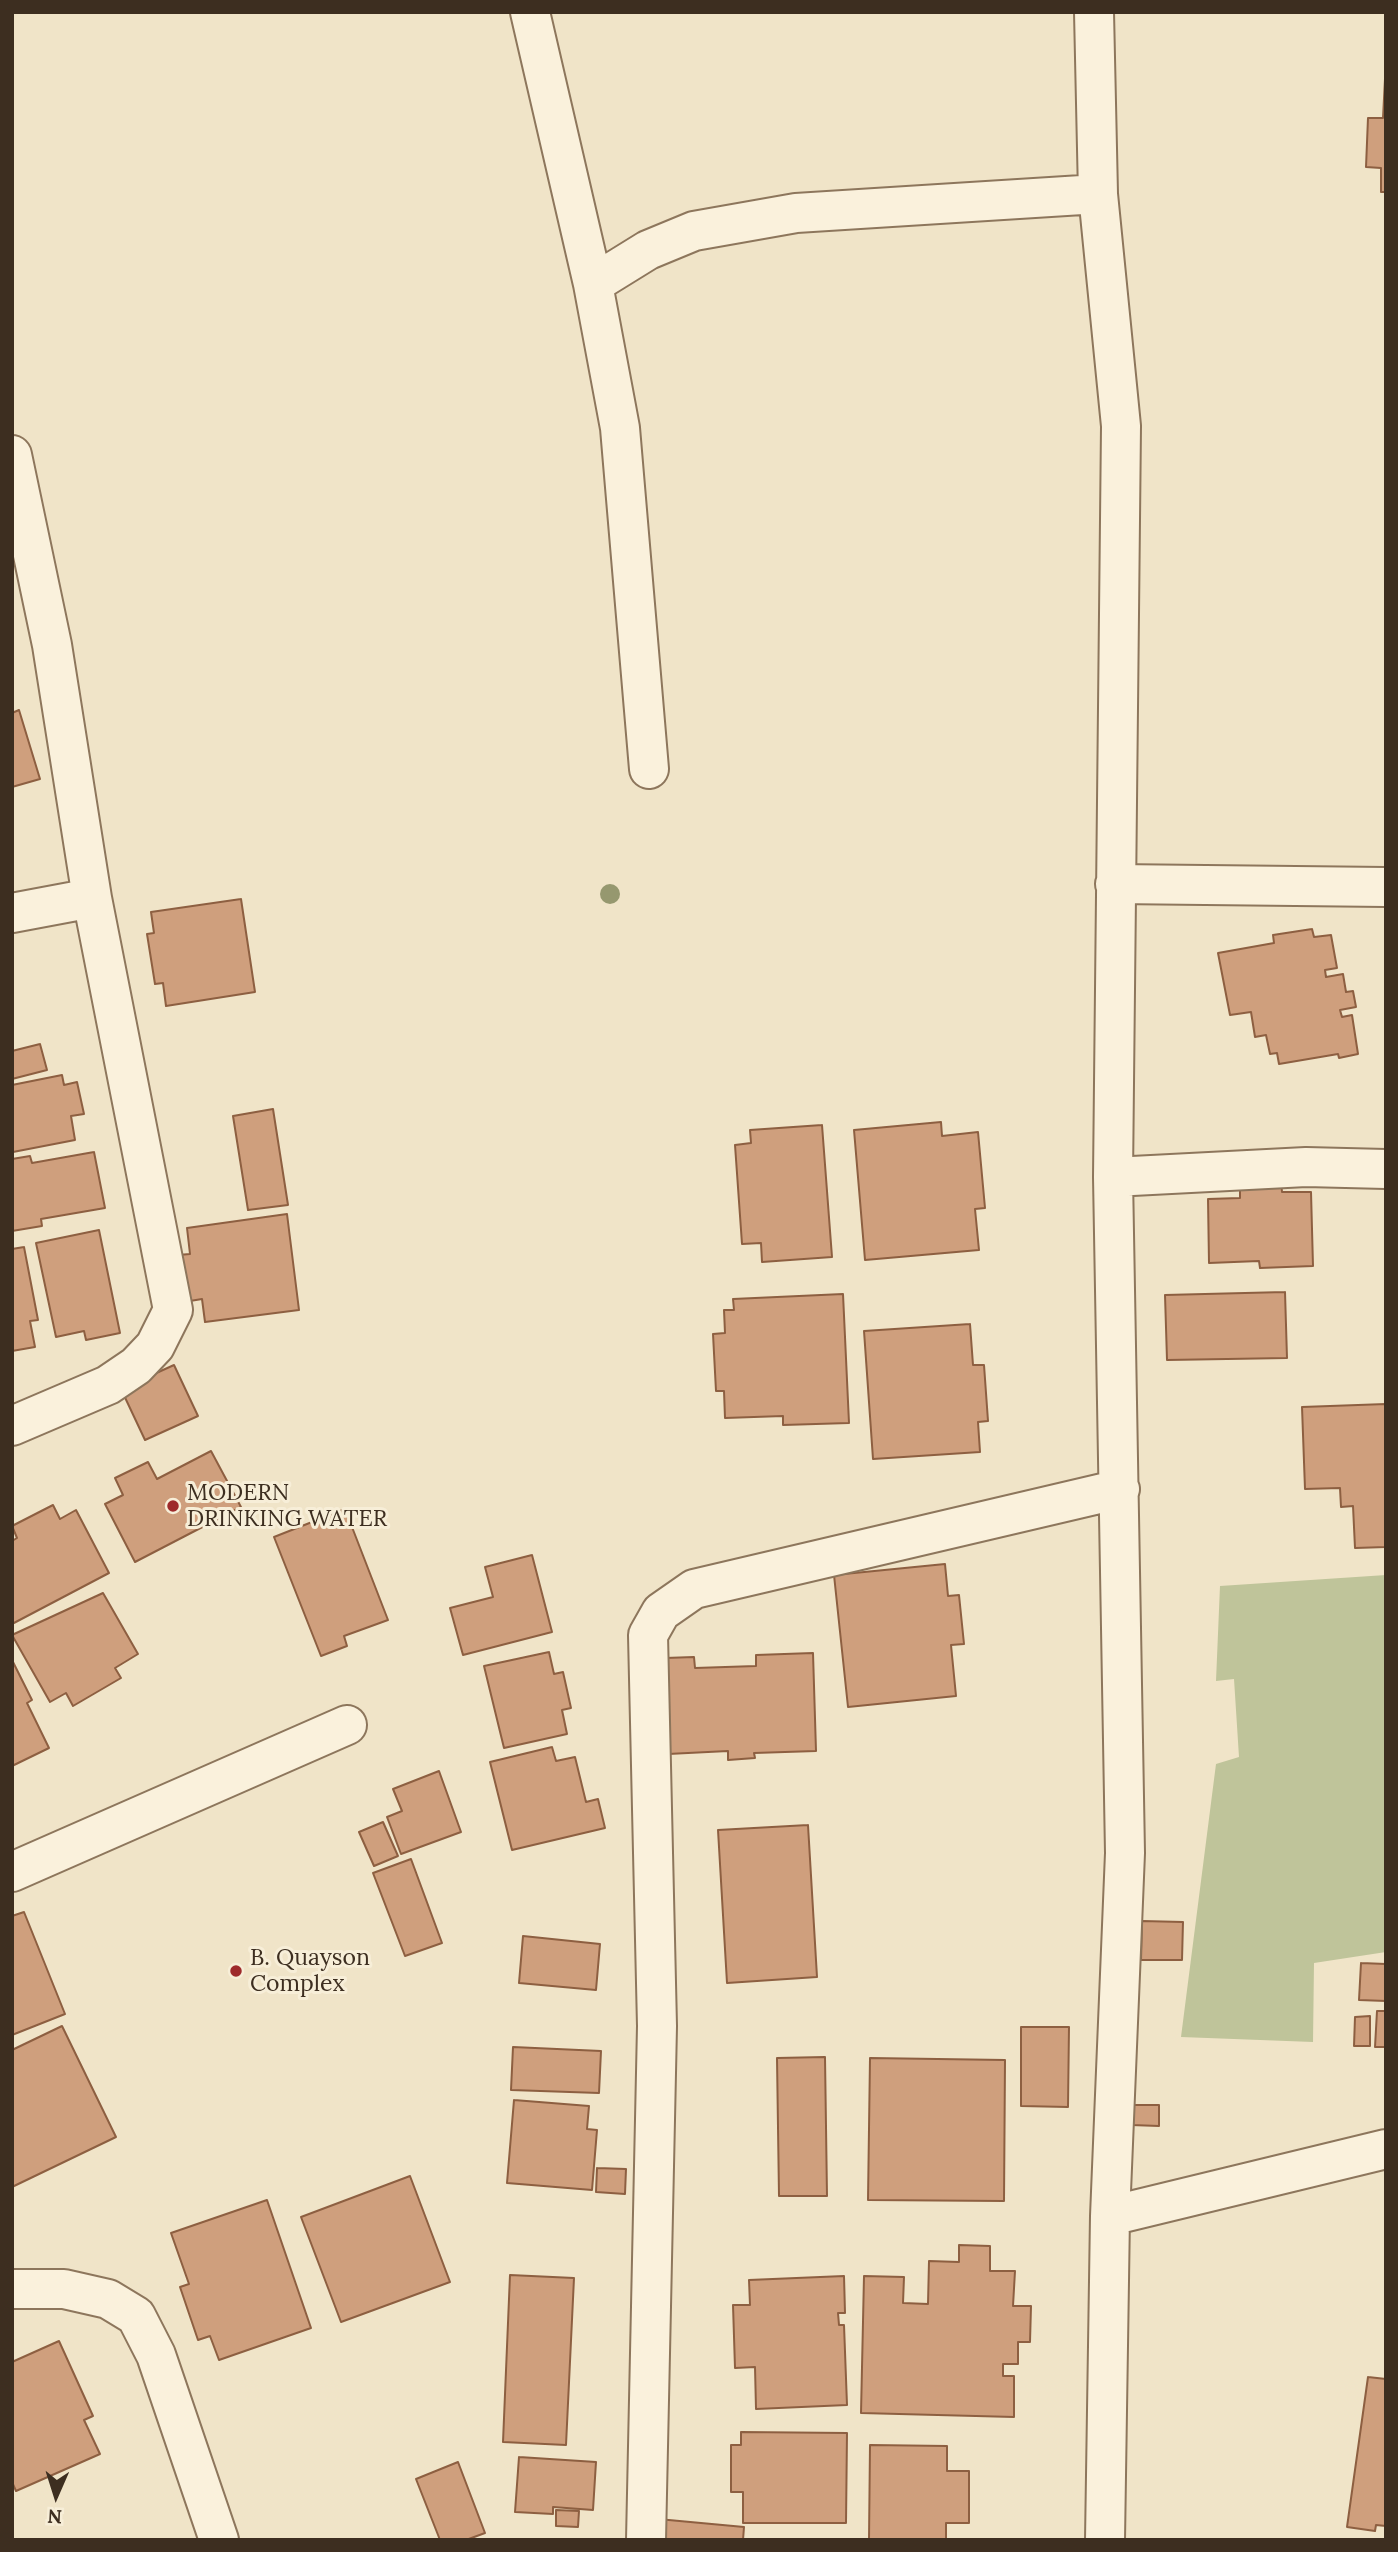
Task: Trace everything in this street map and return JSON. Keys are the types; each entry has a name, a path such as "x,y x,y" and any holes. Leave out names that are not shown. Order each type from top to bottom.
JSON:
{"street":[{"path":"530,12 593,284 620,428 649,769"},
{"path":"1094,12 1098,194 1121,426 1113,1177 1125,1853 1110,2216 1105,2540"},
{"path":"593,284 649,250 694,231 796,213 1098,194"},
{"path":"12,455 52,645 92,898 173,1310 155,1346 136,1366 108,1385 12,1426"},
{"path":"1115,884 1386,887"},
{"path":"12,913 92,898"},
{"path":"1113,1177 1306,1167 1386,1169"},
{"path":"646,2540 657,2026 648,1634 661,1612 694,1589 1120,1489"},
{"path":"12,1872 347,1725"},
{"path":"1110,2216 1386,2149"},
{"path":"12,2289 64,2289 108,2299 136,2316 156,2355 219,2540"}],"green space":[{"path":"1386,1575 1386,1952 1314,1963 1313,2042 1181,2037 1216,1764 1239,1757 1234,1679 1216,1681 1220,1586"}],"building":[{"path":"1386,59 1386,192 1381,192 1381,168 1366,167 1368,118 1383,118"},
{"path":"19,710 40,779 12,787 12,713"},
{"path":"241,899 255,992 166,1006 163,983 155,984 147,934 154,933 151,912"},
{"path":"1312,929 1314,937 1331,935 1337,968 1325,970 1326,977 1343,974 1346,992 1353,991 1356,1007 1340,1010 1342,1017 1352,1015 1358,1054 1339,1058 1338,1054 1279,1064 1277,1053 1270,1054 1266,1035 1255,1037 1251,1012 1230,1015 1218,953 1274,943 1273,935"},
{"path":"40,1044 47,1070 12,1079 12,1051"},
{"path":"62,1075 64,1085 77,1082 84,1114 71,1116 75,1140 13,1152 12,1085"},
{"path":"273,1109 288,1205 248,1210 233,1116"},
{"path":"941,1122 942,1136 978,1132 985,1208 975,1209 979,1250 865,1260 854,1130"},
{"path":"822,1125 832,1257 762,1262 761,1243 742,1244 735,1145 751,1143 750,1130"},
{"path":"94,1152 105,1208 41,1219 42,1226 12,1231 12,1159 30,1156 32,1163"},
{"path":"1281,1181 1282,1192 1311,1192 1313,1266 1260,1268 1259,1261 1209,1263 1208,1199 1240,1198 1240,1182"},
{"path":"287,1214 299,1310 205,1322 202,1299 184,1302 178,1255 190,1254 187,1228"},
{"path":"99,1230 120,1333 86,1340 84,1331 56,1337 36,1243"},
{"path":"24,1247 38,1320 30,1321 35,1347 12,1351 12,1249"},
{"path":"1285,1292 1287,1358 1167,1360 1165,1295"},
{"path":"843,1294 849,1423 783,1425 783,1416 725,1418 724,1391 716,1391 713,1334 725,1333 724,1310 734,1310 733,1299"},
{"path":"970,1324 973,1365 984,1365 988,1421 978,1422 980,1452 873,1459 864,1331"},
{"path":"174,1365 198,1416 145,1440 121,1389"},
{"path":"1386,1404 1386,1547 1355,1548 1353,1506 1341,1507 1340,1488 1305,1489 1302,1407"},
{"name":"MODERN DRINKING WATER","path":"211,1451 241,1507 135,1562 105,1504 123,1495 115,1478 148,1462 157,1479"},
{"path":"53,1505 60,1519 76,1510 109,1573 12,1624 12,1541 17,1538 12,1526"},
{"path":"345,1509 388,1620 344,1636 347,1646 321,1656 274,1537"},
{"path":"532,1555 552,1632 463,1655 450,1608 493,1597 485,1567"},
{"path":"945,1564 948,1596 959,1595 964,1644 951,1645 956,1696 848,1707 834,1575"},
{"path":"103,1593 138,1654 115,1668 121,1678 73,1706 66,1693 50,1702 12,1635"},
{"path":"549,1652 554,1674 563,1672 571,1708 562,1710 567,1734 504,1748 484,1666"},
{"path":"813,1653 816,1751 754,1753 755,1758 728,1760 728,1751 668,1754 665,1658 694,1657 695,1668 756,1666 756,1655"},
{"path":"12,1660 32,1700 27,1703 49,1748 12,1766"},
{"path":"552,1747 556,1761 575,1757 586,1802 598,1799 605,1828 512,1850 490,1762"},
{"path":"439,1771 461,1832 401,1854 387,1817 402,1811 393,1789"},
{"path":"383,1822 398,1856 374,1866 359,1832"},
{"path":"808,1825 817,1977 727,1983 718,1830"},
{"path":"411,1859 442,1943 405,1956 373,1873"},
{"path":"24,1912 65,2014 12,2035 12,1916"},
{"path":"1142,1921 1183,1922 1182,1960 1141,1960"},
{"path":"523,1936 600,1944 596,1990 519,1983"},
{"path":"1361,1963 1386,1964 1386,2001 1359,2000"},
{"path":"1377,2011 1386,2011 1386,2047 1375,2047"},
{"path":"1370,2016 1370,2046 1354,2046 1355,2017"},
{"path":"62,2026 116,2137 12,2187 12,2050"},
{"path":"1021,2027 1069,2027 1068,2107 1021,2106"},
{"path":"513,2047 601,2051 599,2093 511,2090"},
{"path":"825,2057 827,2196 779,2196 777,2058"},
{"path":"870,2058 1005,2060 1004,2201 868,2200"},
{"path":"514,2100 589,2106 587,2129 597,2130 592,2190 507,2183"},
{"path":"1131,2105 1159,2105 1159,2126 1131,2125"},
{"path":"597,2168 626,2169 625,2194 596,2192"},
{"path":"410,2176 450,2282 341,2322 301,2217"},
{"path":"267,2200 311,2328 219,2360 210,2336 198,2340 180,2287 189,2284 171,2233"},
{"path":"959,2245 990,2246 990,2271 1015,2271 1013,2306 1031,2306 1030,2342 1018,2342 1018,2364 1003,2364 1003,2376 1014,2376 1014,2417 861,2413 864,2276 904,2277 903,2303 928,2304 929,2261 959,2262"},
{"path":"510,2275 574,2278 566,2445 503,2442"},
{"path":"844,2276 845,2313 838,2313 839,2325 844,2325 847,2405 756,2409 755,2367 735,2368 733,2305 750,2305 749,2280"},
{"path":"59,2341 93,2416 84,2420 100,2454 16,2491 12,2482 12,2362"},
{"path":"1368,2377 1386,2379 1386,2526 1376,2525 1375,2531 1347,2527"},
{"path":"741,2432 847,2433 846,2523 743,2523 743,2492 731,2492 731,2445 741,2445"},
{"path":"870,2445 947,2446 947,2471 969,2471 969,2523 946,2523 946,2540 869,2540"},
{"path":"519,2457 596,2462 593,2510 553,2507 553,2514 515,2512"},
{"path":"458,2462 485,2533 466,2540 440,2540 416,2479"},
{"path":"556,2510 579,2511 578,2527 556,2526"},
{"path":"658,2519 744,2527 743,2540 651,2540"}],"place":[{"name":"MODERN DRINKING WATER","path":"173,1506"},
{"name":"B. Quayson Complex","path":"236,1971"}]}
